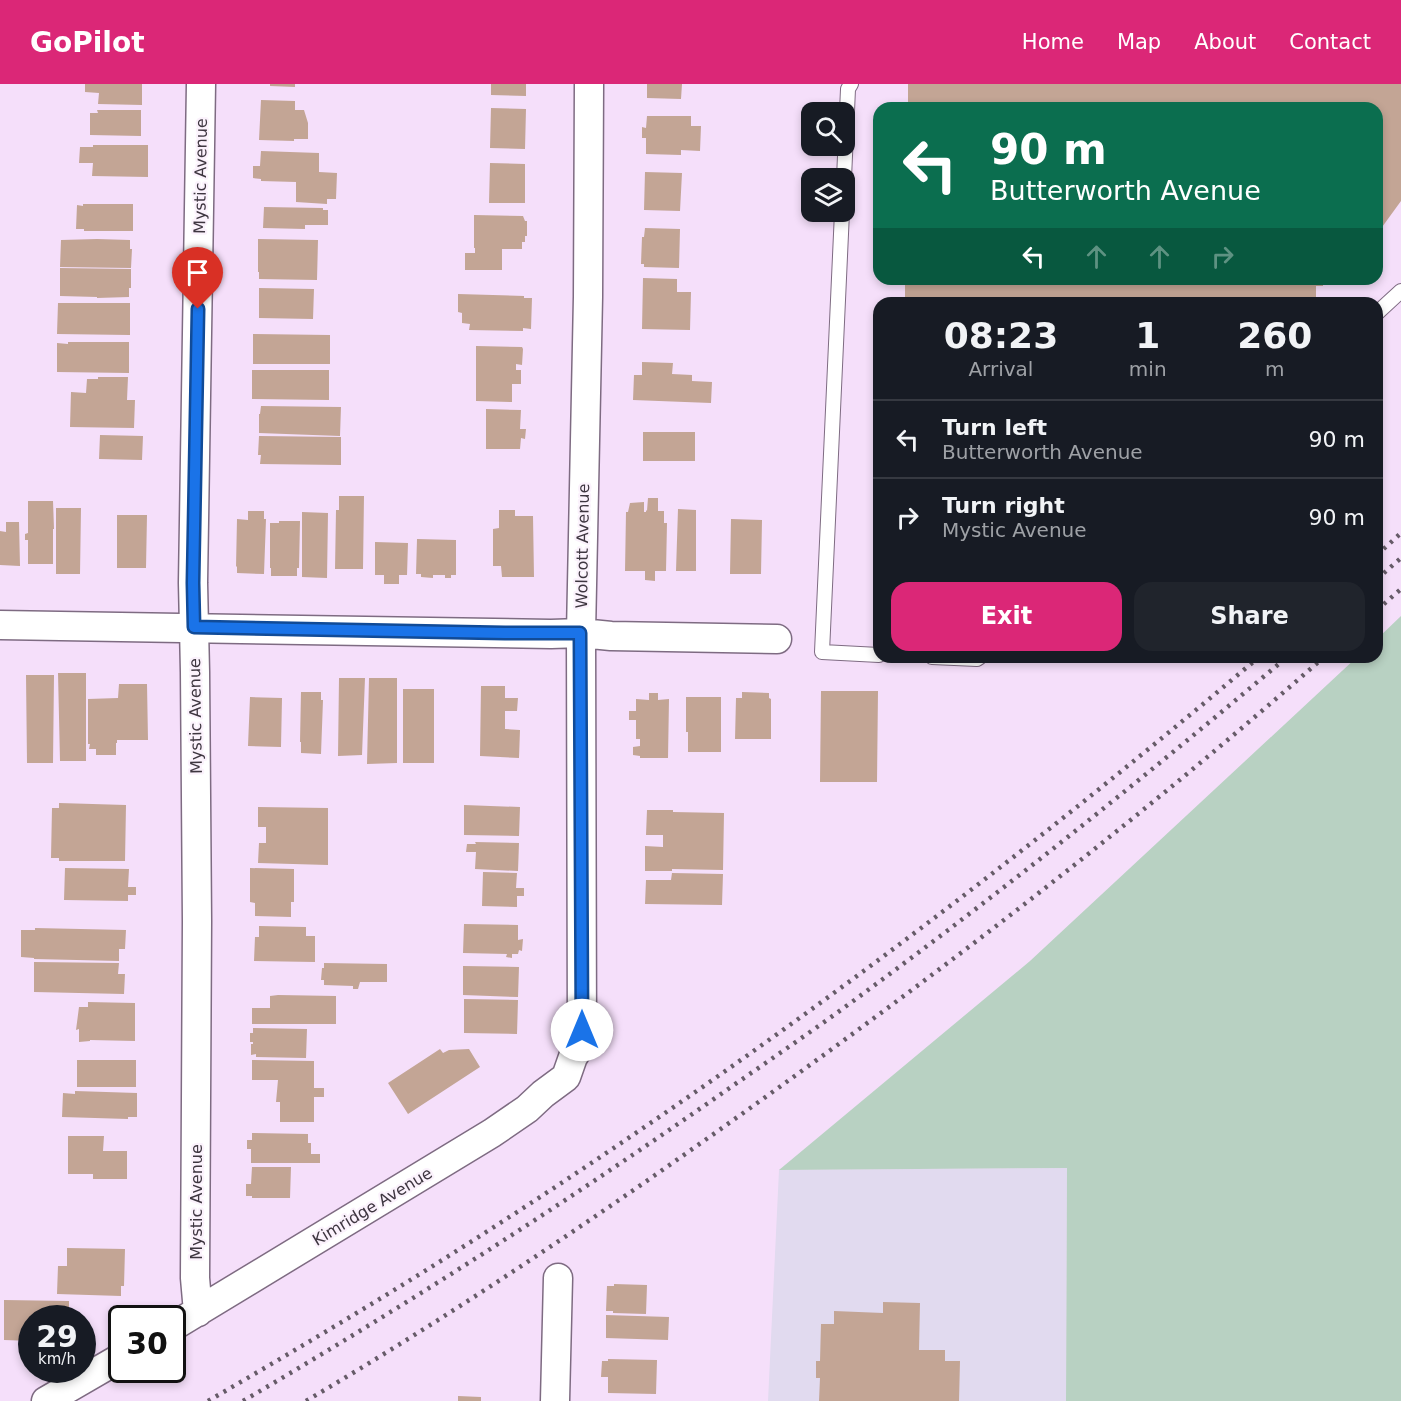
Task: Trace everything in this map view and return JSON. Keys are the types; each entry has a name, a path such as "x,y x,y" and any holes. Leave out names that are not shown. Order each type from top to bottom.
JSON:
{"street":[{"name":"Mystic Avenue","path":"198,1312 195,1278 197,921 193,571 201,84"},
{"name":"Wolcott Avenue","path":"566,1077 573,1057 582,1042 580,633 588,297 589,84"},
{"path":"0,625 580,633 611,636 777,639"},
{"name":"Kimridge Avenue","path":"186,1319 492,1133 527,1109 566,1077"},
{"path":"555,1401 558,1278"},
{"path":"46,1401 108,1365"}],"lane":[{"path":"844,168 848,89 851,84"},
{"path":"842,222 822,652 873,655"},
{"path":"1383,308 1401,291"}],"shaded area":[{"path":"1067,1168 1066,1401 768,1401 779,1170"}],"green space":[{"path":"1401,616 1401,1401 1066,1401 1067,1168 779,1170 1030,961 1351,663 1383,663 1383,633"}],"building":[{"path":"85,84 142,84 142,105 98,104 99,93 85,92"},
{"path":"270,84 295,84 295,87 270,86"},
{"path":"491,84 526,84 526,96 491,95"},
{"path":"647,84 682,84 681,99 647,98"},
{"path":"908,84 1401,84 1401,201 1383,226 1383,102 908,102"},
{"path":"261,100 295,101 295,110 304,110 308,123 308,139 259,140"},
{"path":"491,108 526,109 525,149 490,148"},
{"path":"97,110 141,110 141,136 90,135 90,113 98,113"},
{"path":"647,116 691,116 691,126 701,126 700,151 681,150 681,155 646,154 646,138 642,138 642,127 646,128"},
{"path":"93,145 148,145 148,177 92,176 93,163 79,163 80,147 93,147"},
{"path":"261,151 319,153 319,172 337,173 336,199 327,199 327,204 296,202 296,182 261,181 261,179 253,178 253,166 260,166"},
{"path":"490,163 525,164 525,203 489,203"},
{"path":"645,172 682,173 680,211 644,210"},
{"path":"83,204 133,204 133,231 76,229 77,205 83,206"},
{"path":"264,207 323,208 323,210 328,210 328,225 305,225 305,229 263,228"},
{"path":"474,215 523,216 527,221 527,236 525,236 525,242 522,242 522,249 502,249 502,270 465,270 465,253 475,253"},
{"path":"645,228 680,229 679,268 644,267 644,264 641,264 642,237 644,237"},
{"path":"258,239 318,240 317,280 259,279"},
{"path":"61,240 130,240 131,268 60,267"},
{"path":"60,268 131,269 129,297 60,296"},
{"path":"643,278 677,279 677,292 691,292 690,330 642,329"},
{"path":"905,285 1323,285 1316,286 1316,297 905,297"},
{"path":"259,288 314,289 313,319 259,318"},
{"path":"458,294 532,298 531,329 523,328 523,331 469,330 470,324 462,323 462,313 458,312"},
{"path":"58,303 130,303 130,335 57,334"},
{"path":"253,334 330,335 330,364 253,364"},
{"path":"68,342 129,342 129,373 57,372 57,343 68,344"},
{"path":"476,346 522,347 522,365 516,364 516,370 521,370 521,384 512,384 512,402 476,401"},
{"path":"642,362 673,363 672,374 692,375 692,381 712,382 711,403 633,400 634,375 642,375"},
{"path":"252,370 329,370 329,400 252,399"},
{"path":"98,377 128,377 127,400 135,400 134,428 70,427 71,392 86,393 87,379 98,379"},
{"path":"261,406 341,407 340,436 259,433"},
{"path":"486,409 521,410 520,429 526,429 525,439 521,438 520,449 486,449"},
{"path":"643,432 695,432 695,461 643,461"},
{"path":"100,435 143,436 142,460 99,459"},
{"path":"259,436 341,437 341,465 260,464"},
{"path":"339,496 364,496 363,569 335,569 336,510 339,510"},
{"path":"648,498 658,498 658,511 664,511 664,523 667,523 666,571 655,571 655,581 645,580 645,571 625,571 626,512 628,512 630,503 644,502 644,512 646,512"},
{"path":"28,501 53,501 53,564 28,564 28,540 25,540 25,534 28,533"},
{"path":"56,508 81,508 80,574 56,574"},
{"path":"678,509 696,510 696,571 676,571"},
{"path":"499,510 515,510 515,516 533,516 534,577 502,577 501,566 493,566 493,529 499,528"},
{"path":"248,511 264,511 264,519 266,519 264,574 237,573 237,519 248,520"},
{"path":"302,512 328,513 327,578 302,577"},
{"path":"117,515 147,515 146,568 117,568"},
{"path":"731,519 762,520 761,574 730,574"},
{"path":"279,521 300,521 297,576 271,576 270,523 279,523"},
{"path":"6,522 19,522 20,566 0,565 0,531 6,532"},
{"path":"417,539 456,540 456,575 445,578 445,575 433,575 433,578 416,574"},
{"path":"375,542 408,543 407,575 399,575 399,584 384,584 384,575 375,575"},
{"path":"58,673 86,673 86,761 60,761"},
{"path":"26,675 54,675 53,763 27,763"},
{"path":"339,678 365,678 362,755 338,756"},
{"path":"369,678 397,678 397,763 367,764"},
{"path":"119,684 147,684 148,740 117,740 116,755 96,755 96,749 89,749 90,744 88,744 88,699 118,698"},
{"path":"481,686 505,686 505,698 518,698 517,711 505,711 505,729 520,730 519,758 480,756"},
{"path":"403,689 434,689 434,763 403,763"},
{"path":"821,691 878,691 877,782 820,782"},
{"path":"301,692 321,692 321,700 323,700 321,754 301,753"},
{"path":"742,692 769,693 771,739 735,739 736,698 742,698"},
{"path":"649,693 658,693 658,700 669,699 668,758 640,758 640,756 633,755 633,747 640,746 640,739 636,739 636,720 629,720 629,711 636,711 636,699 649,700"},
{"path":"250,697 282,698 281,747 248,746"},
{"path":"686,697 721,697 721,752 688,752"},
{"path":"59,803 126,805 125,861 59,861 59,858 51,858 52,808 59,808"},
{"path":"464,805 520,807 519,836 464,835"},
{"path":"258,807 328,808 328,865 258,863 259,843 266,843 266,827 258,827"},
{"path":"647,810 724,813 723,870 645,871 645,846 663,847 663,835 646,835"},
{"path":"475,842 519,843 518,871 475,869 476,852 466,852 467,844 476,844"},
{"path":"65,868 129,869 128,887 136,887 136,895 128,895 128,901 64,900"},
{"path":"250,868 294,869 294,902 291,902 291,917 255,916 255,903 250,902"},
{"path":"483,872 517,873 516,888 524,888 524,896 517,896 517,907 482,906"},
{"path":"672,873 723,874 722,905 645,904 646,880 671,880"},
{"path":"464,924 518,925 518,940 523,939 522,951 519,950 518,954 512,954 512,958 506,957 507,954 463,953"},
{"path":"259,926 306,927 306,936 315,936 315,962 254,961 255,937 259,937"},
{"path":"35,928 126,930 125,949 119,949 119,961 21,957 21,930 35,930"},
{"path":"34,962 119,963 118,974 125,974 124,994 34,992"},
{"path":"324,963 387,964 387,982 360,982 358,989 353,989 353,986 324,985 324,980 321,980"},
{"path":"463,966 519,967 518,997 463,995"},
{"path":"270,996 336,996 336,1024 252,1024 252,1008 270,1008"},
{"path":"464,999 518,1000 517,1034 464,1033"},
{"path":"88,1002 135,1003 135,1041 90,1040 79,1042 79,1029 76,1030 79,1007 88,1007"},
{"path":"253,1028 307,1029 306,1058 251,1055 253,1042 250,1042 250,1033 253,1033"},
{"path":"440,1049 443,1053 449,1050 469,1049 480,1067 408,1114 388,1083"},
{"path":"77,1060 136,1060 136,1087 77,1087"},
{"path":"252,1060 314,1061 314,1088 324,1088 324,1097 314,1097 314,1122 280,1122 280,1102 276,1102 278,1080 252,1080"},
{"path":"75,1091 137,1093 137,1117 128,1117 128,1119 62,1117 63,1093 75,1094"},
{"path":"252,1133 308,1134 311,1154 320,1154 320,1163 251,1163 251,1149 247,1149 247,1140 252,1140"},
{"path":"68,1136 104,1136 103,1151 127,1151 127,1179 93,1179 93,1174 68,1174"},
{"path":"252,1167 291,1167 290,1198 246,1196 246,1184 251,1184"},
{"path":"67,1248 125,1249 124,1286 121,1286 121,1296 57,1294 58,1266 67,1266"},
{"path":"614,1284 647,1285 646,1314 606,1311 607,1286 614,1286"},
{"path":"4,1300 69,1301 69,1305 18,1305 18,1340 4,1340"},
{"path":"883,1302 920,1303 919,1350 945,1350 945,1361 960,1361 959,1401 819,1401 820,1378 816,1378 816,1361 820,1361 821,1324 834,1324 834,1311 883,1313"},
{"path":"606,1315 669,1317 668,1340 606,1338"},
{"path":"608,1359 657,1360 656,1394 608,1393 608,1377 601,1377 602,1361 608,1361"},
{"path":"458,1396 481,1397 481,1401 458,1401"}],"railway":[{"path":"1383,550 1401,533"},
{"path":"1383,574 1401,558"},
{"path":"1383,605 1401,589"},
{"path":"208,1401 339,1324 469,1243 674,1107 874,963 972,889 1165,736 1252,663"},
{"path":"243,1401 429,1288 551,1209 817,1027 1028,868 1133,785 1280,663"},
{"path":"306,1401 418,1332 584,1224 894,1003 1113,834 1317,663"}],"route":[{"path":"198,309 194,627 580,633 582,1030"}]}
